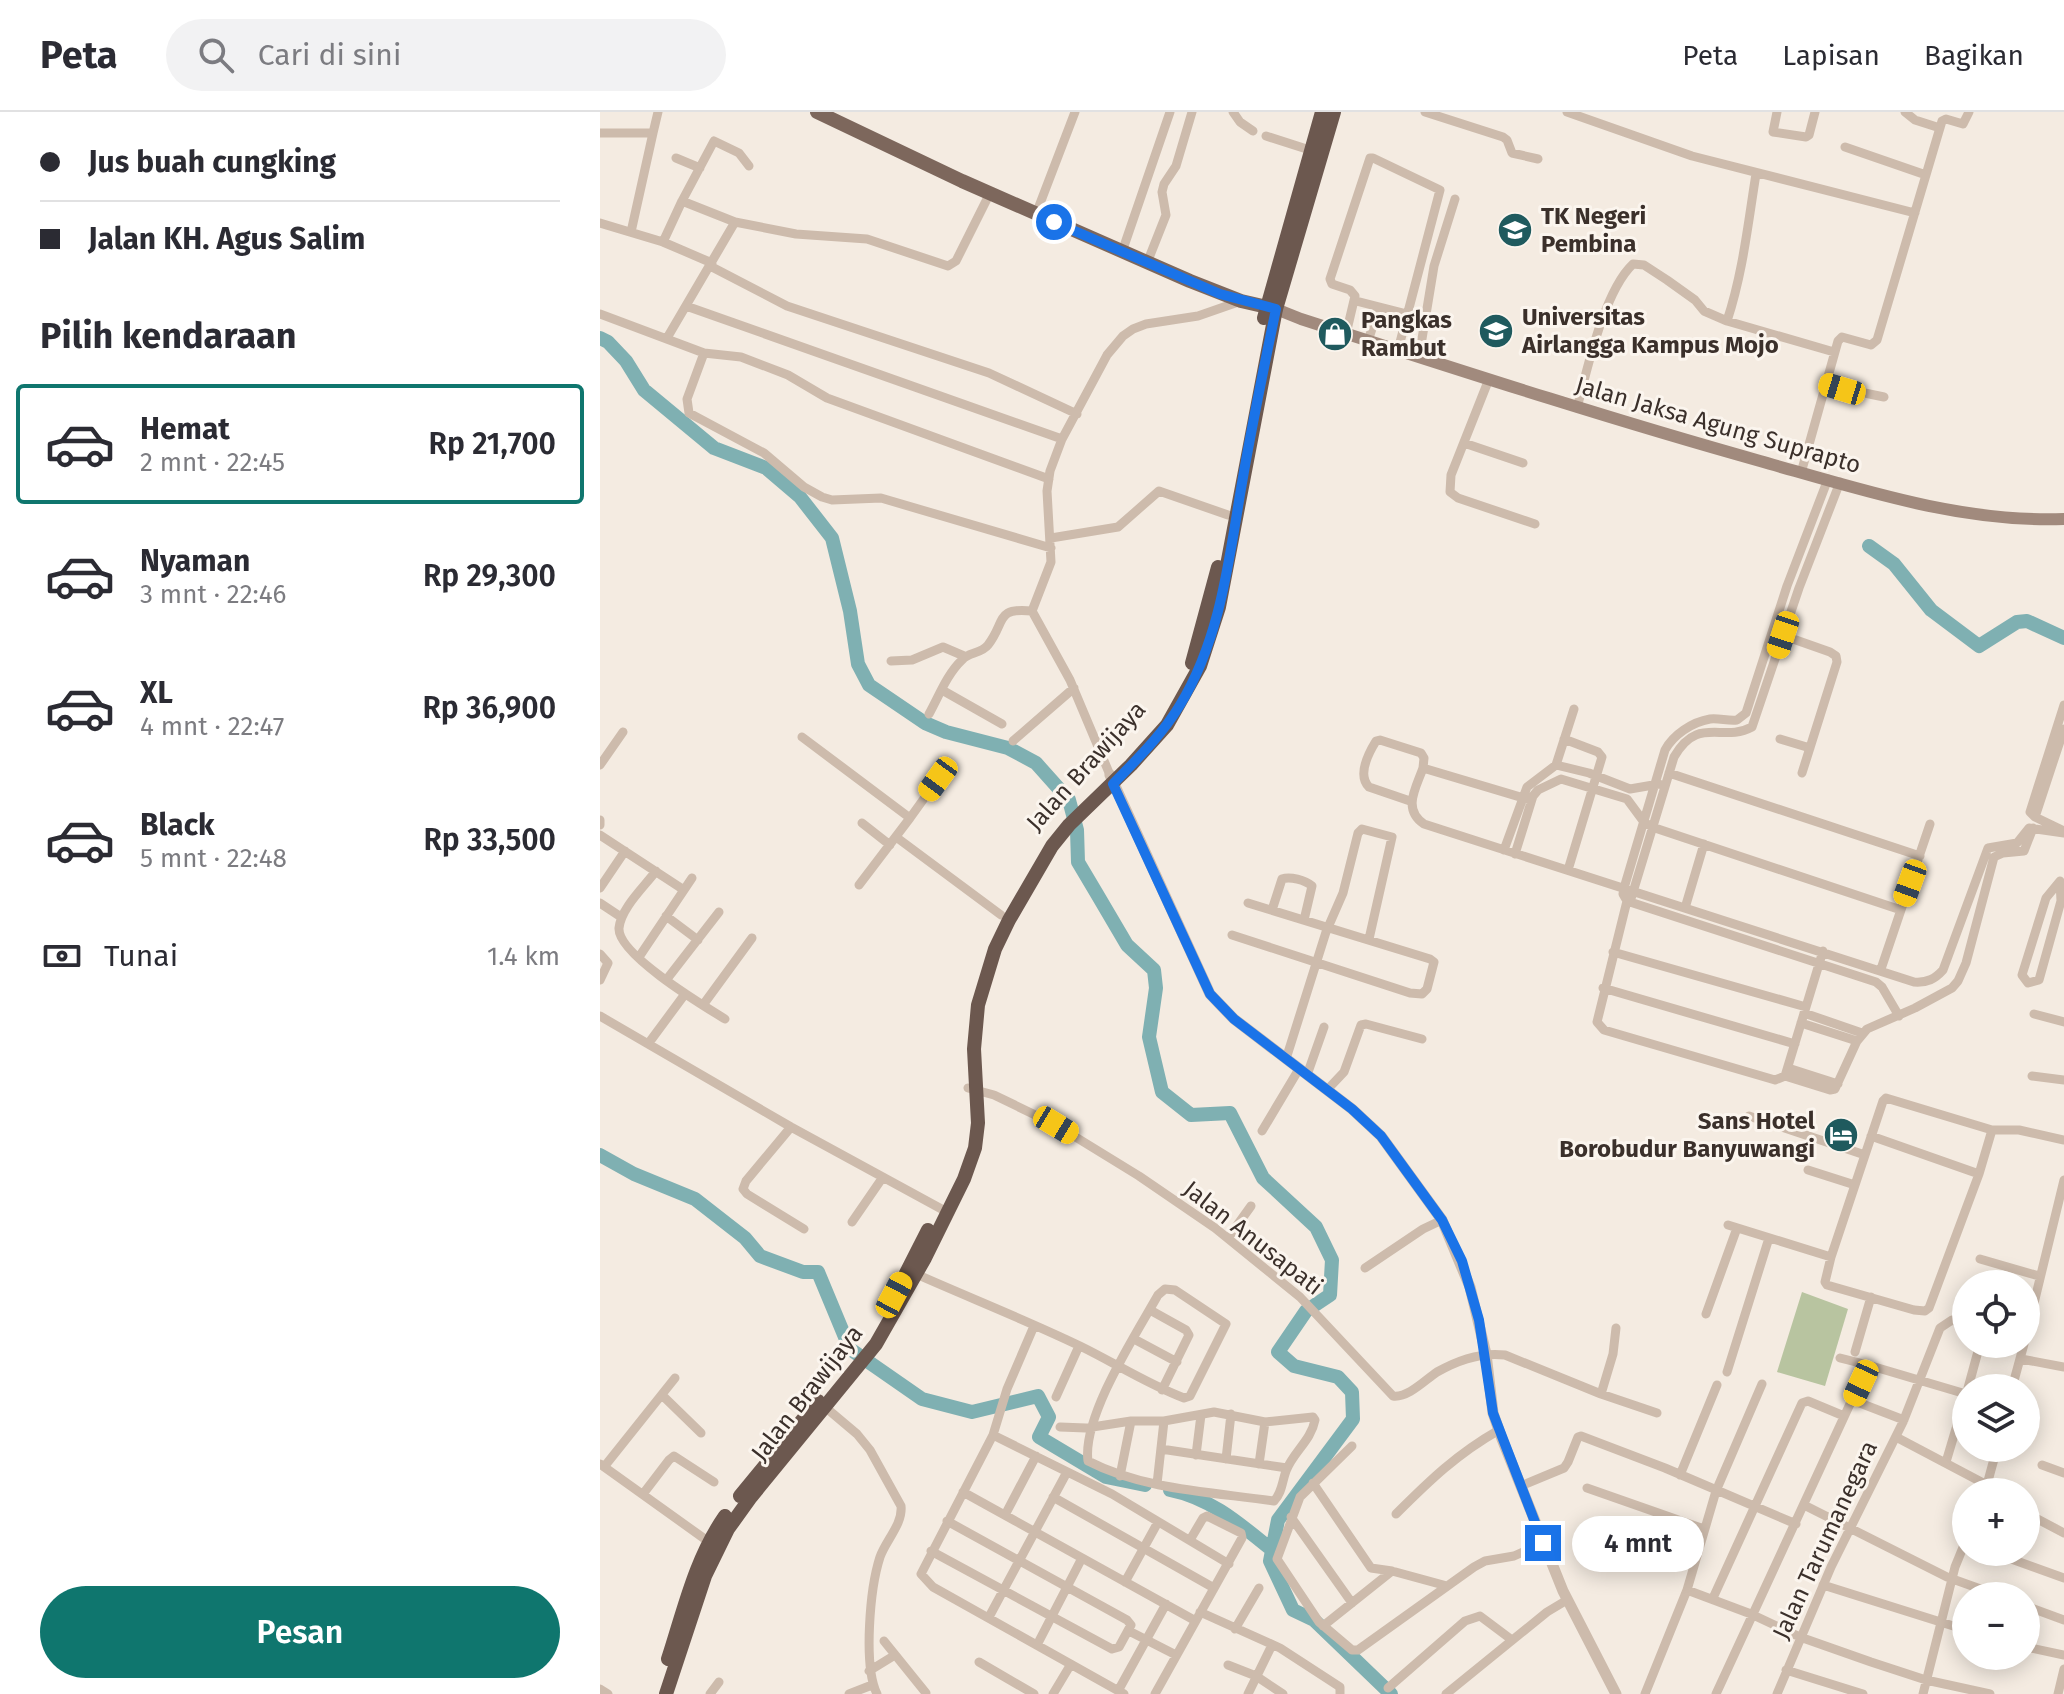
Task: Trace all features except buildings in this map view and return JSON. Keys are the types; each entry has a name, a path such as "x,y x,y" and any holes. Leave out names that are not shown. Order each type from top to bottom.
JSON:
{"highway":[{"path":"1317,152 1322,112"},
{"path":"1271,307 1317,152 1334,112"},
{"name":"Jalan Brawijaya","path":"1111,779 1163,715 1186,677 1210,603 1271,307 1282,286 1317,152"},
{"name":"Jalan Brawijaya","path":"972,1088 966,1057 971,1001 984,954 1001,915 1039,851 1167,725 1200,666 1219,607 1242,456"},
{"name":"Jalan Brawijaya","path":"656,1694 709,1542 740,1496 868,1348 916,1274 967,1144 974,1032 983,983 995,949 1066,822"},
{"name":"Jalan Brawijaya","path":"868,1348 943,1210"},
{"name":"Jalan Brawijaya","path":"666,1694 705,1576 724,1536 751,1497 825,1407 850,1369"}],"main road":[{"path":"817,112 1147,263 1241,301 1271,307"},
{"name":"Jalan Jaksa Agung Suprapto","path":"1271,307 1577,408 1886,496 1988,516 2028,520 2064,519"}],"street":[{"path":"631,232 658,112"},
{"path":"1036,214 1075,112"},
{"path":"1122,252 1170,112"},
{"path":"1147,263 1166,215 1162,192 1164,184 1176,166 1192,112"},
{"path":"1233,112 1240,122 1253,131"},
{"path":"1425,112 1454,116 1506,138 1512,153 1538,159"},
{"path":"1567,112 1692,156 1915,213"},
{"path":"1777,112 1773,132 1807,137 1815,112"},
{"path":"1905,112 1915,120 1940,128"},
{"path":"1801,473 1839,340 1871,345 1877,340 1940,128 1944,119 1963,124 1969,112"},
{"path":"600,133 653,133"},
{"path":"1266,136 1317,152"},
{"path":"663,242 714,141 739,153 749,166"},
{"path":"1845,147 1926,175"},
{"path":"676,158 700,168"},
{"path":"1346,334 1356,301 1354,293 1332,284 1330,276 1363,177 1373,158 1440,190 1398,350"},
{"path":"1727,321 1746,249 1756,174"},
{"path":"682,201 735,222 796,234 867,239 948,266 956,261 990,193"},
{"path":"1419,357 1434,266 1455,199"},
{"path":"667,338 735,222"},
{"path":"600,223 663,242 711,264 787,306 989,373 1077,414"},
{"path":"1577,408 1606,313 1617,286 1631,265 1644,265 1695,300 1704,311 1727,321 1834,352"},
{"path":"1032,611 1049,574 1049,479 1062,439 1107,355 1123,336 1146,324 1198,316 1241,301"},
{"path":"1356,301 1407,314"},
{"path":"686,306 1062,439"},
{"path":"1368,341 1379,307"},
{"path":"600,314 704,353 741,357 788,375 827,398 1049,479"},
{"path":"704,353 687,399 689,413 764,453 813,493 832,500 881,498 1051,543 1118,527 1159,491 1228,515"},
{"path":"1489,379 1451,475 1450,492 1458,498 1535,524"},
{"path":"1826,385 1884,397"},
{"path":"1464,443 1523,463"},
{"path":"1823,951 1786,1072 1775,1080 1604,1030 1597,1022 1603,988 1629,902 1628,889 1660,784 1665,750 1680,733 1710,719 1732,721 1742,717 1808,532 1834,481"},
{"path":"1526,799 1561,779 1628,794 1660,784 1669,773 1678,749 1699,733 1717,730 1741,732 1752,727 1819,536 1834,481"},
{"path":"1808,532 1819,536"},
{"path":"891,661 912,660 946,646 964,656 978,653 988,646 1008,612 1014,609 1032,611"},
{"path":"1032,611 1074,688 1111,779 1210,994 1234,1019 1352,1109 1381,1136 1442,1220 1470,1287 1499,1430 1567,1600 1616,1694"},
{"path":"1772,631 1836,656 1837,668 1802,773"},
{"path":"929,714 964,656"},
{"path":"1013,741 1074,688"},
{"path":"942,690 1002,724"},
{"path":"2064,705 2030,812 2064,832"},
{"path":"1509,852 1527,787 1556,765 1574,709"},
{"path":"2035,817 2064,729"},
{"path":"600,765 604,751 623,732"},
{"path":"802,737 910,818"},
{"path":"1564,739 1602,754 1568,870"},
{"path":"1780,739 1810,748"},
{"path":"1410,801 1369,787 1364,782 1362,775 1373,744 1380,740 1421,753 1424,758 1410,801 1415,816 1424,824 1914,982 1926,982 1943,970 1985,852 1993,846 2017,843 2026,828 2064,832"},
{"path":"1556,765 1597,776 1628,794 1648,824 1901,910"},
{"path":"1423,768 1526,799"},
{"path":"1669,773 1920,856"},
{"path":"859,885 938,779"},
{"path":"862,823 1001,915"},
{"path":"1881,969 1930,824"},
{"path":"1786,1072 1838,1084 1860,1037 1952,988 1958,981 1969,951 1994,857 2024,851 2033,828"},
{"path":"1286,1059 1362,829 1388,834 1392,840 1369,939"},
{"path":"600,835 684,890"},
{"path":"1685,908 1704,844"},
{"path":"600,888 625,851"},
{"path":"2060,881 2046,898 2022,975 2028,983 2039,980 2061,901 2060,881 2064,867"},
{"path":"656,871 621,917 619,936 639,957 685,994 725,1019"},
{"path":"1272,910 1282,879 1287,877 1302,881 1312,886 1304,920"},
{"path":"639,957 692,878"},
{"path":"1629,902 1876,982 1899,1016"},
{"path":"600,903 621,917"},
{"path":"1232,935 1410,993 1424,992 1433,961 1248,903"},
{"path":"667,979 719,912"},
{"path":"666,916 698,940"},
{"path":"703,1005 752,938"},
{"path":"1953,946 1969,951"},
{"path":"1613,952 1804,1014 1860,1037"},
{"path":"600,954 608,963 600,980"},
{"path":"1603,988 1795,1044"},
{"path":"648,1044 685,994"},
{"path":"2034,1014 2064,1022"},
{"path":"600,1016 791,1127 943,1210"},
{"path":"1327,1090 1344,1072 1361,1025 1422,1039"},
{"path":"1262,1131 1303,1072 1324,1027"},
{"path":"2032,1076 2064,1080"},
{"name":"Jalan Anusapati","path":"972,1088 1056,1125 1139,1176 1228,1238 1300,1297 1397,1397 1448,1367 1486,1354"},
{"path":"1992,1130 1979,1174 1929,1308 1921,1311 1827,1285 1831,1257 1883,1101 1891,1098 1992,1130 2019,1130 2064,1140"},
{"path":"1749,1116 1865,1155"},
{"path":"791,1127 746,1181 743,1189 804,1229"},
{"path":"1871,1136 1979,1174"},
{"path":"1808,1170 1855,1185"},
{"path":"852,1222 883,1177"},
{"path":"2040,1272 2064,1180"},
{"path":"1228,1238 1251,1206"},
{"path":"1365,1268 1403,1241 1442,1220"},
{"path":"1706,1314 1733,1226 1831,1257"},
{"path":"1727,1372 1769,1238"},
{"path":"1980,1259 2018,1270"},
{"path":"916,1274 1079,1346 1118,1366 1162,1390 1184,1398 1190,1396 1226,1326 1170,1288 1158,1295 1118,1366 1099,1406 1093,1427 1087,1460 1120,1476 1274,1501 1278,1498 1287,1468 1309,1438 1314,1419 1306,1416 1265,1422 1214,1412 1164,1421 1131,1421 1093,1427 1060,1427"},
{"path":"1855,1352 1871,1297"},
{"path":"1150,1310 1189,1333 1162,1390"},
{"name":"Jalan Tarumanegara","path":"1777,1694 1823,1585 1904,1420 1940,1328 1952,1320"},
{"path":"1034,1326 1007,1389 993,1435 922,1569 924,1579 1121,1692 1166,1604"},
{"path":"1601,1394 1613,1354 1616,1328"},
{"path":"1134,1339 1177,1362"},
{"path":"1056,1397 1079,1346"},
{"path":"1486,1354 1505,1355 1657,1413"},
{"path":"1840,1358 1952,1389"},
{"path":"2016,1374 2021,1359 2064,1367"},
{"path":"1716,1694 1868,1365"},
{"path":"675,1378 602,1465 709,1542"},
{"path":"1645,1694 1687,1590 1716,1491 1762,1384"},
{"path":"1680,1475 1717,1385"},
{"path":"663,1396 701,1433"},
{"path":"1852,1400 1904,1420"},
{"path":"1713,1598 1802,1403 1808,1401 1844,1416"},
{"path":"825,1407 857,1434 870,1450 901,1506 902,1514 880,1557 878,1569 868,1651 874,1689 849,1694"},
{"path":"1226,1459 1231,1414"},
{"path":"1196,1455 1201,1415"},
{"path":"1120,1476 1131,1421"},
{"path":"1157,1484 1164,1421"},
{"path":"1259,1464 1265,1422"},
{"path":"1396,1514 1449,1462 1499,1430"},
{"path":"993,1435 1112,1494 1229,1564"},
{"path":"1521,1486 1564,1468 1581,1436 1796,1524"},
{"path":"1896,1437 1946,1462 1969,1478"},
{"path":"1946,1462 1952,1442"},
{"path":"1352,1446 1300,1497 1277,1559 1323,1626 1347,1647 1357,1651 1485,1561 1514,1556 1543,1543"},
{"path":"1161,1449 1287,1468"},
{"path":"643,1494 674,1456 714,1482"},
{"path":"1005,1515 1036,1456"},
{"path":"2042,1465 2064,1473"},
{"path":"989,1617 1067,1472"},
{"path":"1313,1483 1380,1580"},
{"path":"1587,1488 1704,1529"},
{"path":"963,1492 1166,1604 1272,1645 1340,1687 1340,1694"},
{"path":"1053,1497 1214,1588"},
{"path":"1804,1505 1963,1582"},
{"path":"1155,1694 1229,1564 1241,1540 1241,1533 1207,1516 1190,1540"},
{"path":"1291,1517 1352,1603"},
{"path":"2040,1520 2064,1533"},
{"path":"931,1551 1112,1649 1119,1647 1129,1631 1131,1625 1127,1620 947,1521"},
{"path":"1125,1582 1158,1522"},
{"path":"1037,1645 1082,1558"},
{"path":"1923,1694 1957,1566"},
{"path":"2031,1566 2064,1578"},
{"path":"1371,1568 1447,1586"},
{"path":"1323,1626 1392,1571"},
{"path":"1823,1585 1952,1626"},
{"path":"1235,1629 1259,1588"},
{"path":"1687,1590 1713,1598 1800,1637 1926,1680 1990,1694"},
{"path":"1446,1694 1547,1612 1567,1600"},
{"path":"2040,1611 2064,1620"},
{"path":"1388,1688 1460,1624 1475,1617 1480,1616 1512,1640"},
{"path":"1129,1631 1176,1655"},
{"path":"884,1641 926,1693"},
{"path":"1248,1694 1272,1645"},
{"path":"2040,1650 2064,1655"},
{"path":"869,1671 895,1655"},
{"path":"979,1662 1017,1690 1034,1694"},
{"path":"1053,1694 1071,1664"},
{"path":"1228,1665 1256,1676 1283,1694"},
{"path":"2058,1694 2064,1669"},
{"path":"1786,1670 1863,1694"},
{"path":"710,1694 719,1682"},
{"path":"600,1689 608,1694"}],"green space":[{"path":"1802,1292 1848,1309 1825,1386 1777,1372"}],"waterway":[{"path":"600,338 626,361 644,390 714,448 766,468 800,497 832,538 850,611 858,664 869,685 925,723 946,732 1008,748 1036,763 1069,800 1077,830 1078,862 1127,945 1154,970 1156,988 1149,1037 1162,1092 1191,1115 1230,1113 1263,1178 1316,1227 1332,1260 1330,1295 1306,1311 1278,1352 1294,1366 1338,1377 1352,1392 1353,1419 1278,1520 1270,1561 1293,1610 1314,1620 1391,1694"},
{"path":"1869,546 1894,564 1931,610 1979,646 2017,622 2027,621 2064,638"},
{"path":"600,1155 634,1174 695,1199 745,1238 760,1256 803,1272 818,1272 850,1349 922,1399 972,1412 1038,1396 1049,1417 1039,1437 1106,1477 1145,1485"},
{"path":"1170,1490 1212,1506 1272,1550"}],"place":[{"name":"TK Negeri Pembina","path":"1515,230"},
{"name":"Universitas Airlangga Kampus Mojo","path":"1496,331"},
{"name":"Pangkas Rambut","path":"1335,334"},
{"name":"Sans Hotel Borobudur Banyuwangi","path":"1841,1135"}],"route":[{"path":"1054,222 1220,294 1276,309 1228,563 1210,639 1180,706 1148,748 1113,784 1213,999 1234,1019 1352,1109 1381,1136 1442,1220 1462,1261 1479,1320 1493,1413 1543,1543"}]}
